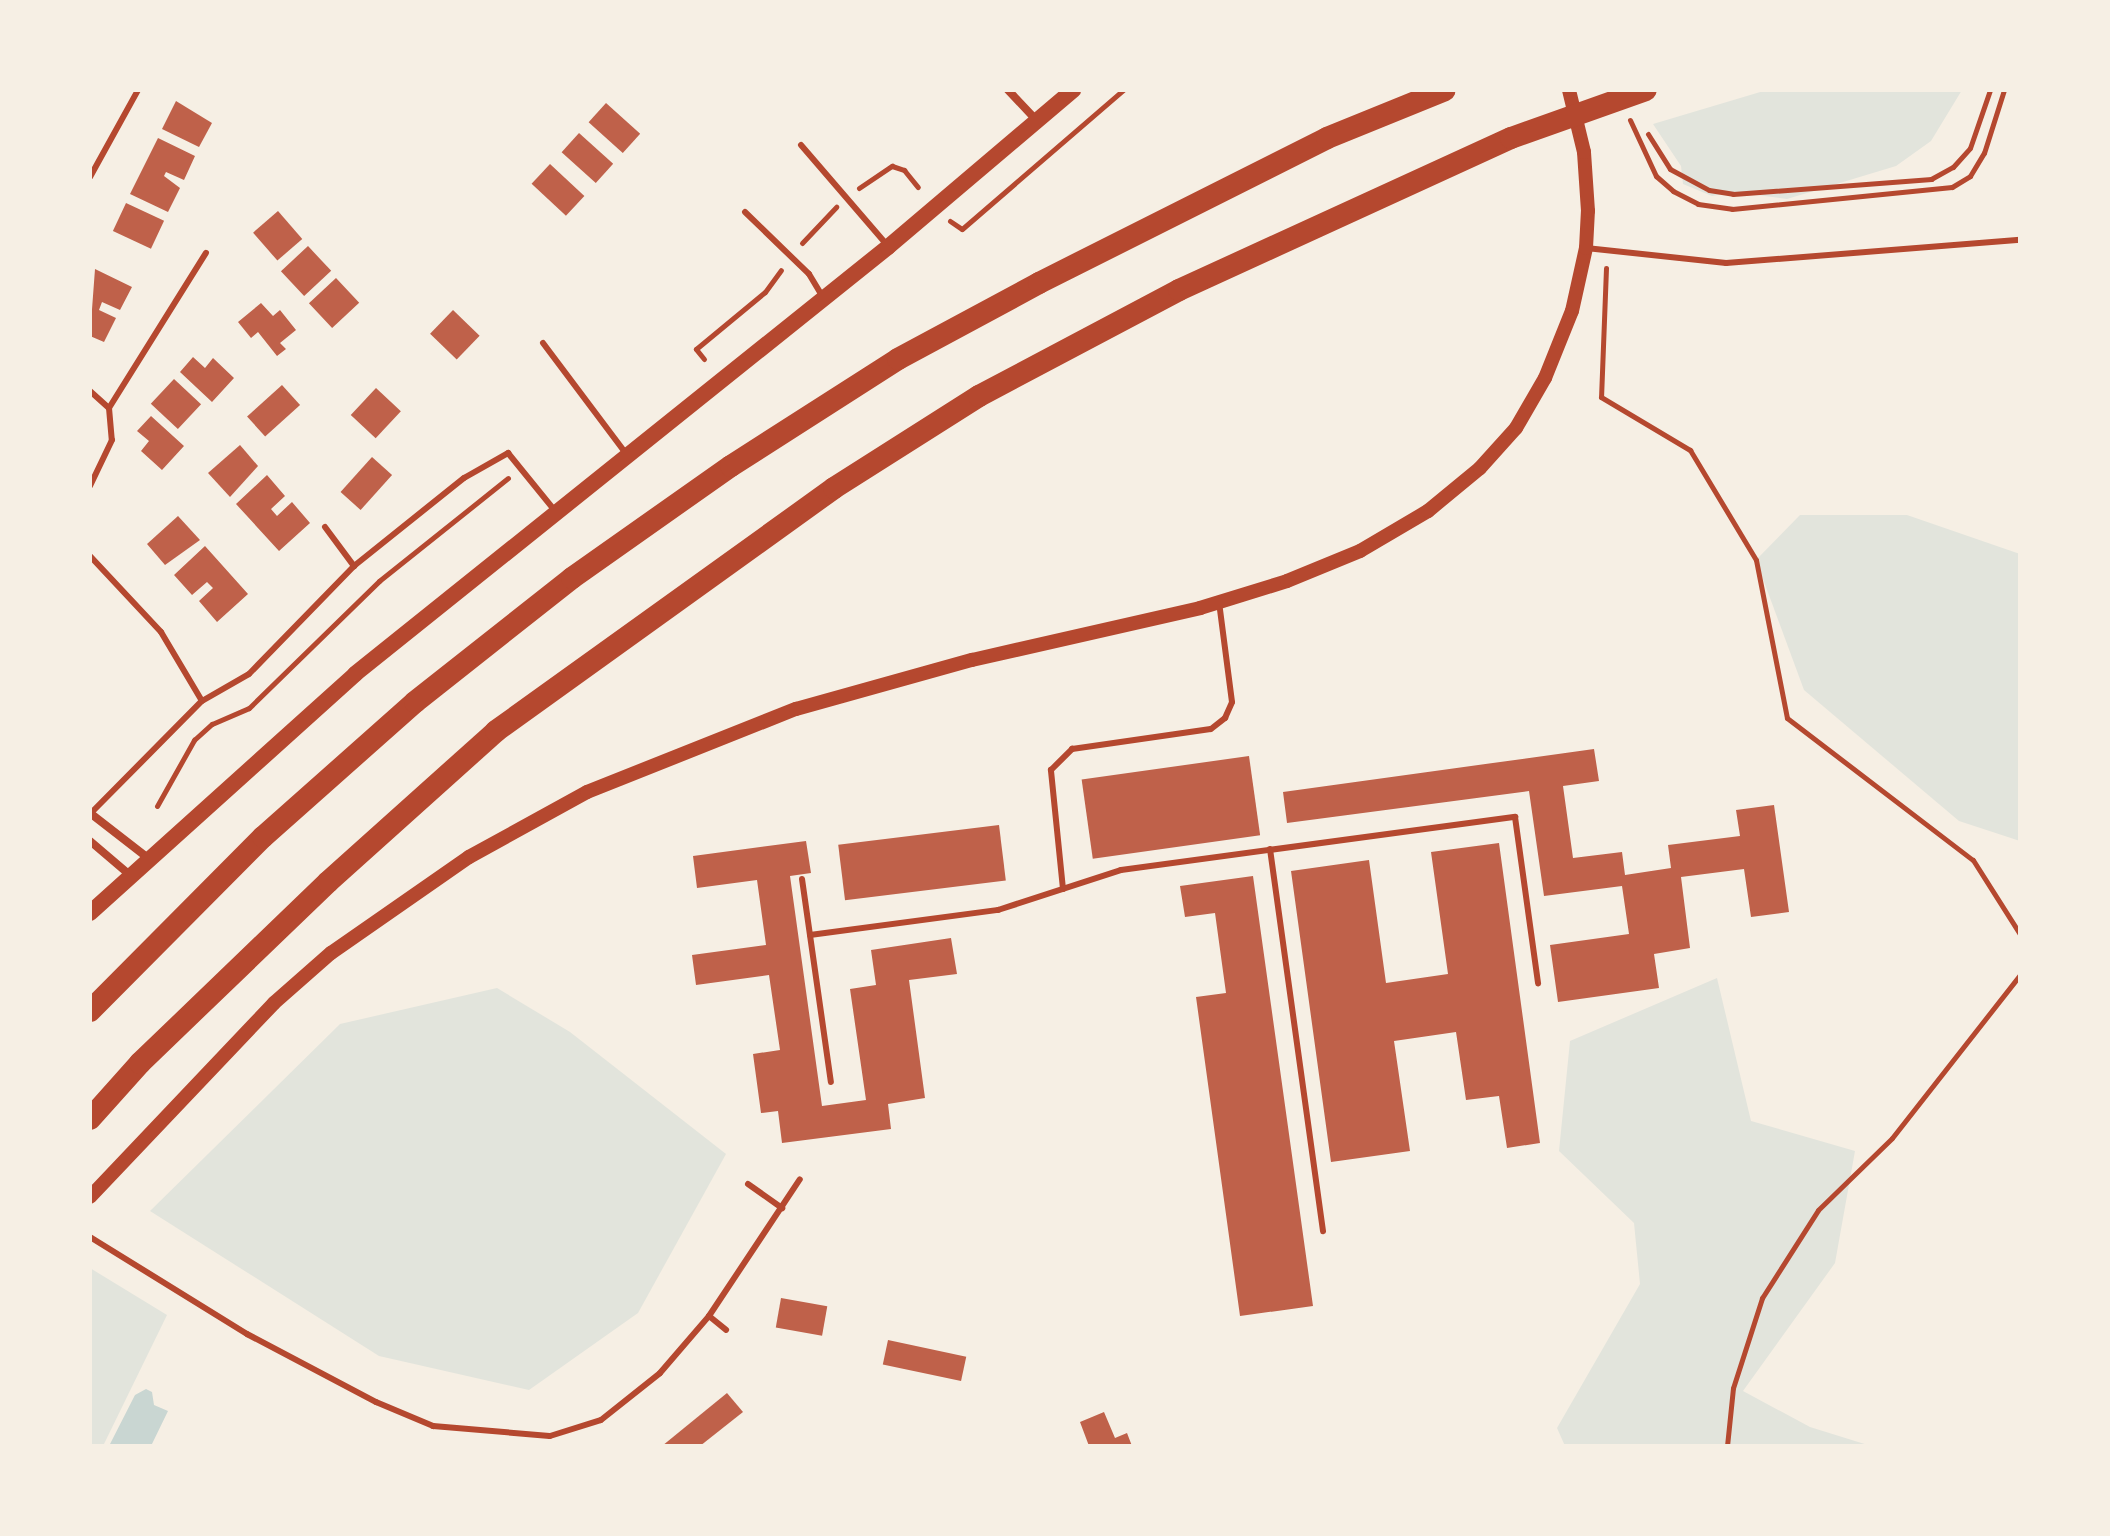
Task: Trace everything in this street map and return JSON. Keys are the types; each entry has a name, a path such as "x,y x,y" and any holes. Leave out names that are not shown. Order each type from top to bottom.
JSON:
{"highway":[{"path":"90,1011 263,837 415,702 572,578 731,466 898,359 1039,283 1312,145 1445,90"},
{"path":"90,1119 140,1063 328,882 496,731 809,505 979,396 1179,290 1511,138 1646,90"}],"main road":[{"path":"90,913 355,674 888,247 1039,123 1073,90"}],"street":[{"path":"1008,90 1039,123"},
{"path":"90,1197 303,977 435,878 543,815 673,754 796,709 1219,602 1323,567 1394,534 1480,468 1516,428 1545,378 1572,311 1586,248 1584,152 1569,90"},
{"path":"90,813 148,858"},
{"path":"90,841 130,875"}],"lane":[{"path":"90,177 138,90"},
{"path":"801,145 888,247"},
{"path":"745,212 809,274 823,297"},
{"path":"1586,248 1726,263 2020,240"},
{"path":"90,486 112,440 109,408 206,253"},
{"path":"543,343 627,455"},
{"path":"90,391 109,408"},
{"path":"90,813 202,701 249,674 354,566 464,478 508,453 556,512"},
{"path":"325,527 354,566"},
{"path":"90,556 161,632 202,701"},
{"path":"1063,889 1051,770 1072,749 1211,729 1225,718 1232,702 1219,602"},
{"path":"810,935 998,910 1121,870 1515,817 1538,983"},
{"path":"1270,849 1323,1231"},
{"path":"802,879 831,1082"},
{"path":"90,1237 247,1334 433,1426 550,1436 601,1420 660,1373 709,1316 800,1179"},
{"path":"748,1184 782,1208"},
{"path":"709,1316 726,1330"}],"path":[{"path":"949,220 962,229 1123,90"},
{"path":"1648,134 1670,169 1709,190 1733,194 1931,179 1953,167 1970,148 1990,90"},
{"path":"1627,114 1656,176 1698,204 1732,209 1952,187 1970,176 1984,153 2004,90"},
{"path":"1606,251 1601,397 1690,450 1756,560 1787,718 1973,860 2020,934"},
{"path":"696,349 704,359"},
{"path":"157,806 194,740 212,724 249,708 379,581 494,490"},
{"path":"1727,1446 1733,1388 1762,1298 1818,1210 1892,1138 2020,975"}],"shaded area":[{"path":"1767,90 1962,90 1931,141 1896,166 1787,199 1735,192 1712,196 1683,184 1681,166 1653,124"},
{"path":"1800,515 1907,515 2020,554 2020,841 1959,821 1804,690 1756,560"},
{"path":"1717,978 1751,1121 1855,1151 1835,1263 1743,1391 1810,1427 1871,1446 1565,1446 1557,1428 1640,1284 1634,1223 1559,1151 1570,1041"},
{"path":"497,988 570,1032 726,1154 638,1313 529,1390 379,1356 150,1211 340,1024"},
{"path":"90,1268 167,1315 103,1446 90,1446"},
{"path":"146,1389 152,1392 154,1405 168,1411 151,1446 109,1446 135,1395"}],"building":[{"path":"176,101 212,123 199,147 162,129"},
{"path":"606,103 640,134 623,153 589,122"},
{"path":"579,133 613,164 596,183 562,152"},
{"path":"158,138 195,156 184,180 166,172 164,176 180,188 168,212 130,194"},
{"path":"550,164 584,196 566,216 532,184"},
{"path":"126,203 164,221 151,249 113,231"},
{"path":"278,211 302,239 277,261 253,233"},
{"path":"308,246 331,271 304,296 281,271"},
{"path":"95,269 132,287 120,310 102,302 99,310 116,318 104,342 90,336"},
{"path":"336,278 359,303 332,328 309,303"},
{"path":"261,303 273,316 280,310 296,330 280,343 286,349 277,356 258,332 251,338 238,322"},
{"path":"453,310 480,336 457,359 430,334"},
{"path":"193,357 205,368 213,358 234,378 212,402 180,372"},
{"path":"174,379 201,404 178,429 151,404"},
{"path":"282,385 300,405 265,437 247,416"},
{"path":"376,388 401,411 376,438 351,415"},
{"path":"151,416 184,446 162,470 141,451 149,441 137,431"},
{"path":"240,445 258,466 230,497 208,473"},
{"path":"372,457 392,475 361,510 341,492"},
{"path":"267,475 285,496 271,509 277,516 292,502 310,523 279,551 236,504"},
{"path":"178,516 200,540 165,565 147,544"},
{"path":"205,546 248,594 217,622 199,601 213,588 207,582 192,595 174,575"},
{"path":"1594,749 1599,781 1563,786 1573,858 1622,852 1625,875 1671,868 1668,845 1740,836 1736,810 1774,805 1789,912 1751,917 1744,869 1681,877 1690,948 1654,954 1659,988 1558,1002 1550,945 1629,934 1622,886 1544,896 1529,791 1287,823 1283,792"},
{"path":"1249,756 1260,835 1093,859 1082,780"},
{"path":"999,825 1006,881 845,900 838,845"},
{"path":"806,841 811,873 790,876 822,1106 866,1100 850,989 876,985 871,950 951,938 957,974 909,980 925,1098 888,1104 891,1129 782,1143 778,1111 761,1113 753,1054 780,1050 769,975 696,985 692,955 766,945 757,880 697,888 693,856"},
{"path":"1499,843 1540,1143 1507,1148 1499,1096 1466,1100 1456,1032 1394,1041 1410,1151 1331,1162 1291,871 1369,860 1386,983 1448,974 1431,852"},
{"path":"1253,876 1313,1306 1240,1316 1196,997 1226,993 1215,913 1185,917 1180,886"},
{"path":"781,1298 827,1306 822,1336 776,1328"},
{"path":"888,1340 966,1357 961,1381 883,1364"},
{"path":"727,1393 743,1412 700,1446 662,1446"},
{"path":"1104,1412 1115,1438 1127,1433 1132,1446 1089,1446 1080,1422"}]}
